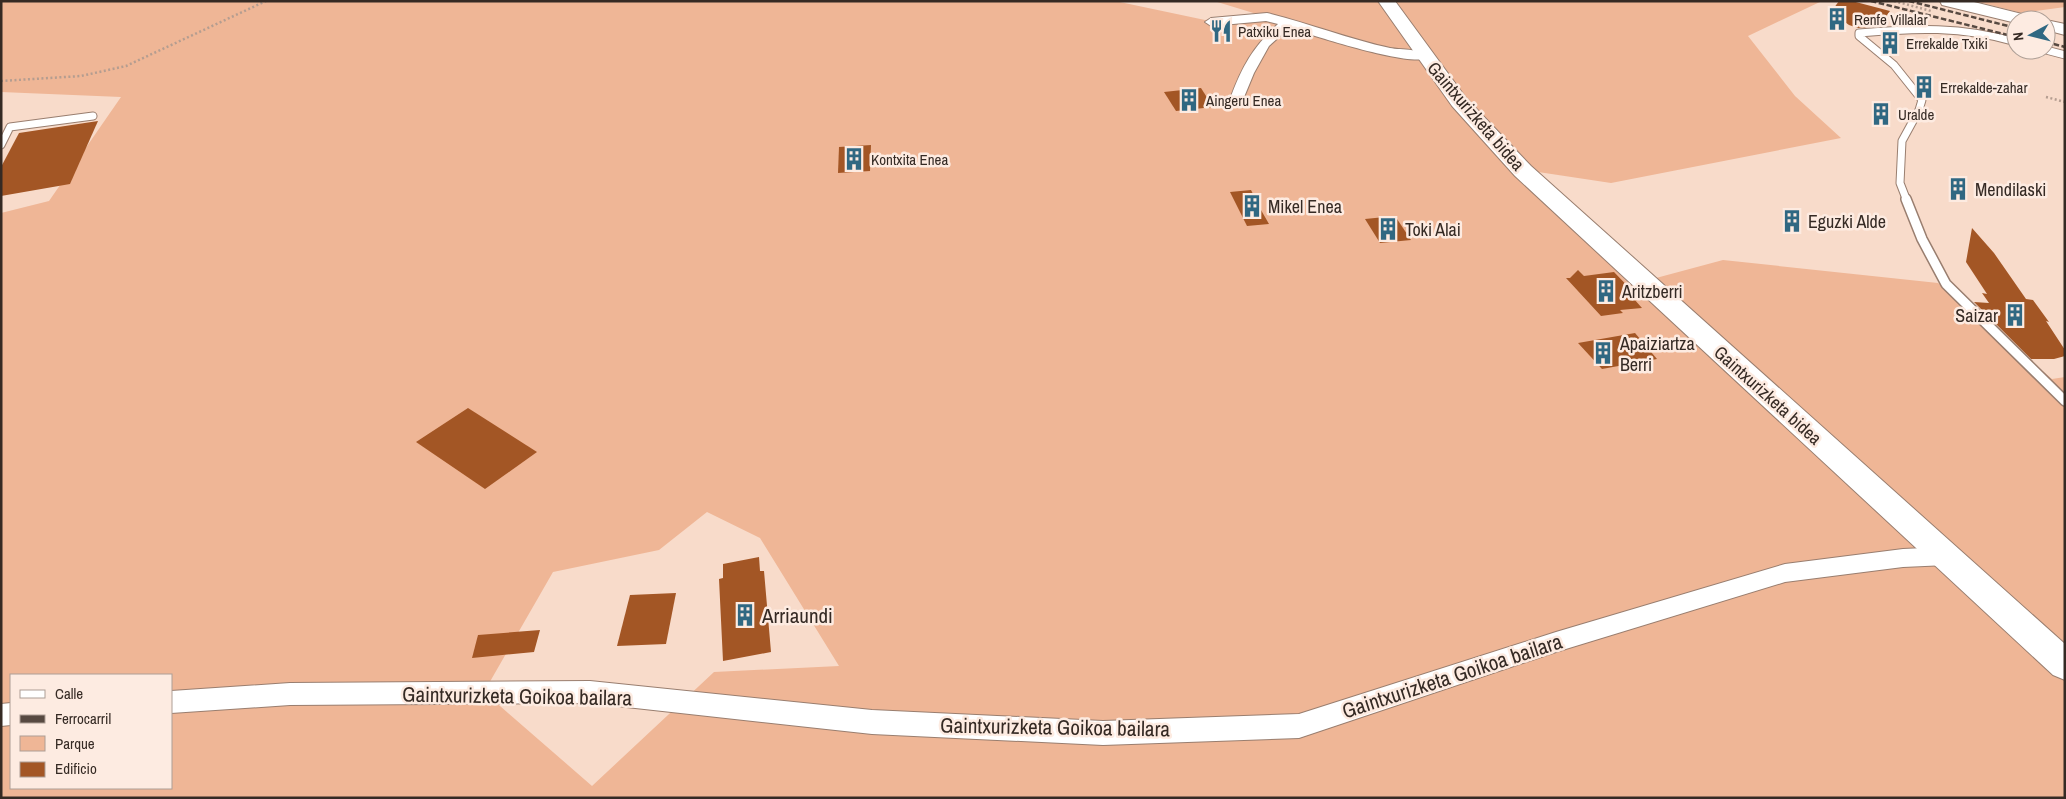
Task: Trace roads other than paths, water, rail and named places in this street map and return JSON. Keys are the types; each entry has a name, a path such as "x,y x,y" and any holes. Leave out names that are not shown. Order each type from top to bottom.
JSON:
{"main road":[{"name":"Gaintxurizketa bidea","path":"1386,1 1424,56 1470,115 1523,171 1586,231 1947,556 2065,665"},
{"path":"1948,1 2006,16"}],"street":[{"path":"1212,22 1267,17 1371,48 1400,54 1424,56"},
{"path":"1236,100 1264,44 1287,23"},
{"name":"Gaintxurizketa Goikoa bailara","path":"172,702 290,694 590,692 881,722 1103,733 1299,726 1556,642 1785,573 1903,558 1947,556"}],"lane":[{"path":"2006,40 1964,30 1940,28 1859,33 1859,36 1881,52 1914,86 1922,100 1920,110 1902,141 1900,183 1922,239 1946,284 2065,400"},
{"path":"1,145 10,127 93,116"}],"railway":[{"path":"1871,1 2006,35"},
{"path":"1909,1 2006,25"},
{"path":"2056,45 2065,47"}],"place":[{"name":"Renfe Villalar","path":"1837,19"},
{"name":"Patxiku Enea","path":"1221,31"},
{"name":"Errekalde Txiki","path":"1890,43"},
{"name":"Errekalde-zahar","path":"1924,87"},
{"name":"Aingeru Enea","path":"1189,100"},
{"name":"Uralde","path":"1881,114"},
{"name":"Kontxita Enea","path":"854,159"},
{"name":"Mendilaski","path":"1958,189"},
{"name":"Mikel Enea","path":"1252,206"},
{"name":"Eguzki Alde","path":"1792,221"},
{"name":"Toki Alai","path":"1388,229"},
{"name":"Aritzberri","path":"1606,291"},
{"name":"Saizar","path":"2015,315"},
{"name":"Apaiziartza Berri","path":"1603,353"},
{"name":"Arriaundi","path":"745,615"}]}
